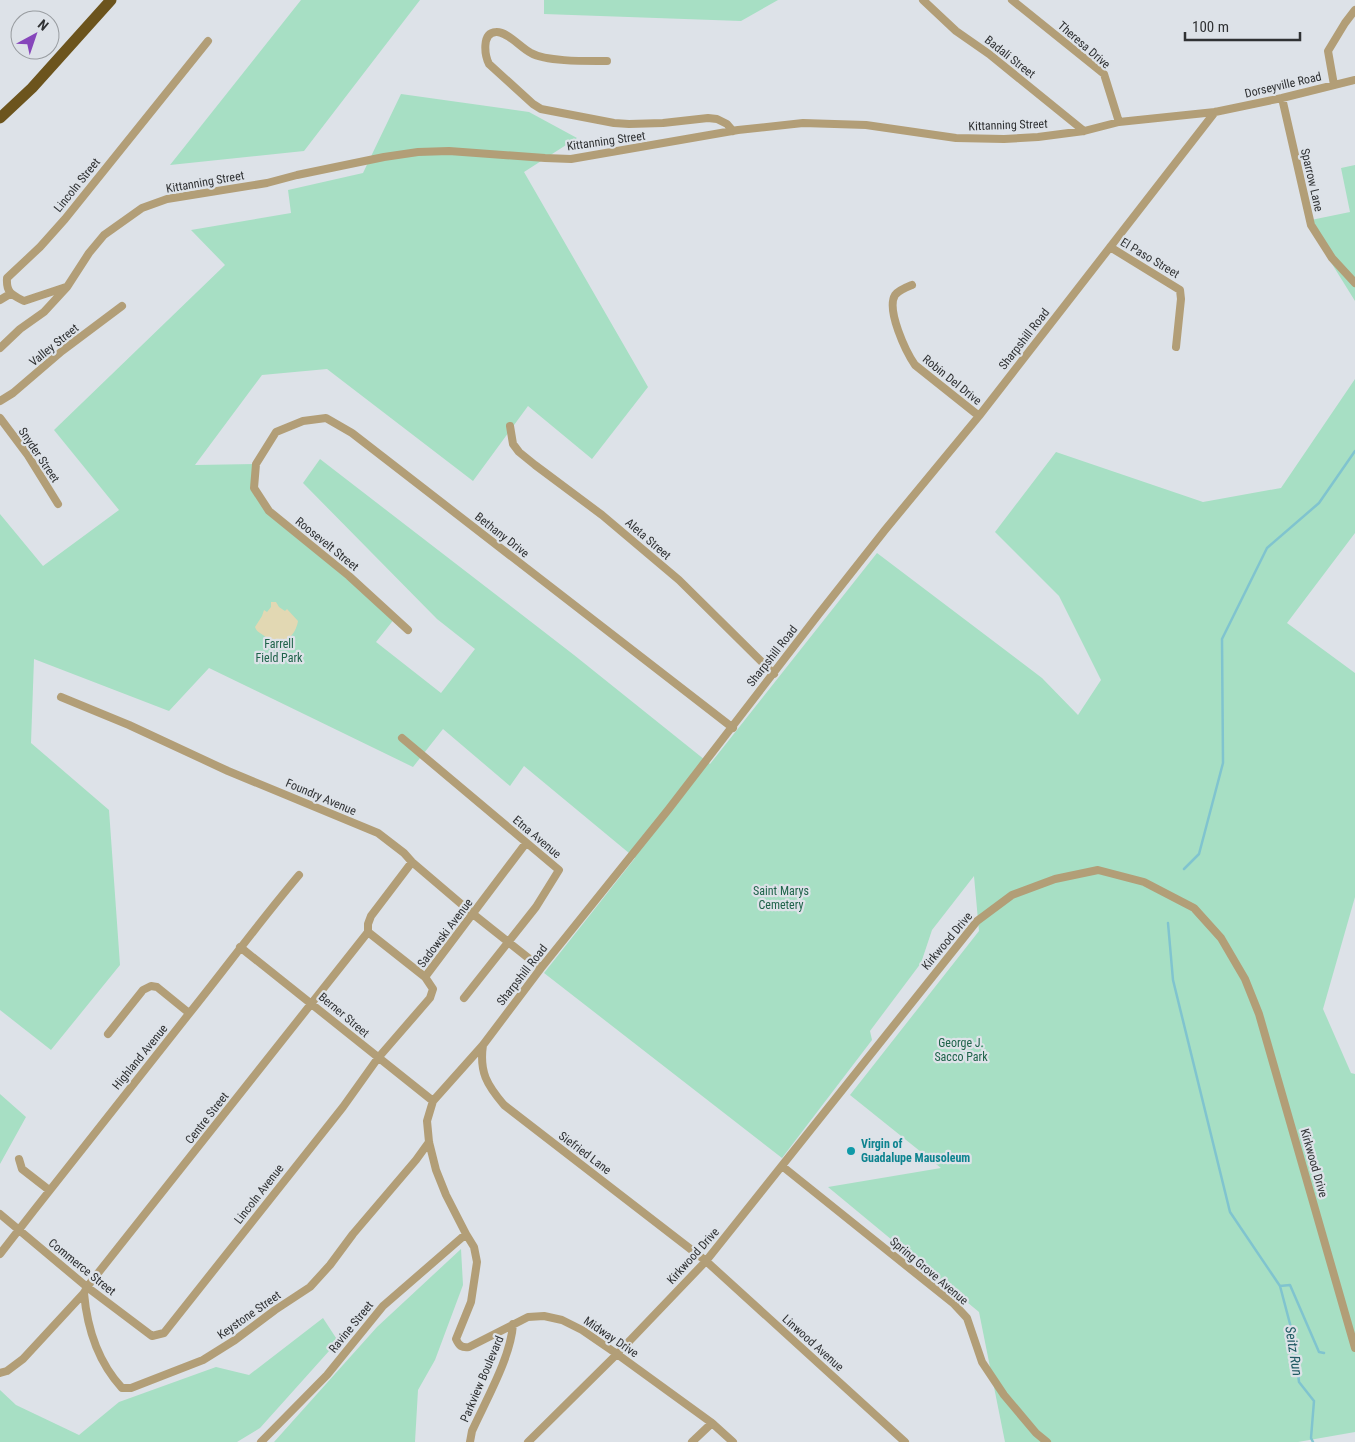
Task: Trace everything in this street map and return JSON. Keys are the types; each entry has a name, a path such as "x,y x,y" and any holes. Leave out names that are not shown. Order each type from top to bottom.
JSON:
{"highway":[{"path":"0,118 32,88 111,0"}],"street":[{"name":"Theresa Drive","path":"1012,0 1104,74 1119,122"},
{"name":"Badali Street","path":"925,1 956,31 989,54 1084,131"},
{"path":"1334,85 1328,51 1355,10"},
{"path":"607,61 570,60 531,54 502,33 495,32 487,38 485,47 485,56 489,64 523,96 541,109 622,123 663,124 708,118 718,119 727,124 733,131"},
{"name":"Lincoln Street","path":"10,294 6,286 7,278 40,247 65,219 208,41"},
{"name":"Dorseyville Road","path":"1216,112 1355,80"},
{"name":"Sparrow Lane","path":"1282,98 1311,225 1332,258 1355,282"},
{"name":"Kittanning Street","path":"0,348 20,329 44,312 67,287 104,235 142,208 167,199 267,183 365,161 418,152 449,151 571,159 733,131 803,123 866,125 956,138 1012,139 1084,131 1119,122 1216,112"},
{"name":"Sharpshill Road","path":"466,1234 446,1195 436,1170 429,1142 427,1121 433,1102 483,1045 541,968 668,810 885,530 979,416 1216,112"},
{"name":"El Paso Street","path":"1110,247 1180,290 1181,299 1176,347"},
{"name":"Robin Del Drive","path":"912,285 897,292 892,307 908,356 921,370 979,416"},
{"path":"0,300 10,294 24,301 67,287"},
{"name":"Valley Street","path":"0,401 13,393 62,351 122,306"},
{"name":"Snyder Street","path":"0,418 27,454 58,504"},
{"name":"Bethany Drive","path":"256,464 276,432 303,421 326,418 352,433 732,728"},
{"name":"Aleta Street","path":"510,426 513,444 519,452 602,515 679,580 774,674"},
{"name":"Roosevelt Street","path":"256,464 254,488 269,512 349,576 408,630"},
{"name":"Foundry Avenue","path":"61,697 129,724 228,771 378,833 404,852 412,862 541,968"},
{"name":"Etna Avenue","path":"402,738 558,870 536,907 464,998"},
{"name":"Sadowski Avenue","path":"378,1058 430,998 433,988 425,977 526,844"},
{"name":"Centre Street","path":"0,1373 7,1371 23,1359 86,1290 368,932 371,916 412,862"},
{"name":"Kirkwood Drive","path":"528,1442 617,1354 706,1260 976,921 1012,896 1055,879 1098,870 1144,882 1194,908 1221,938 1245,979 1259,1014 1355,1348"},
{"name":"Highland Avenue","path":"0,1254 240,947 299,876"},
{"path":"368,932 425,977"},
{"name":"Berner Street","path":"240,947 433,1102"},
{"path":"108,1034 143,990 151,986 157,987 190,1013"},
{"name":"Siefried Lane","path":"483,1045 481,1059 483,1072 491,1090 504,1105 706,1260"},
{"name":"Lincoln Avenue","path":"152,1336 164,1333 337,1115 378,1058"},
{"name":"Keystone Street","path":"86,1290 86,1309 92,1338 112,1375 122,1388 131,1388 203,1360 235,1340 310,1287 330,1265 353,1234 429,1142"},
{"path":"19,1159 22,1169 49,1190"},
{"name":"Spring Grove Avenue","path":"782,1166 954,1304 967,1318 982,1362 1004,1395 1047,1442"},
{"name":"Commerce Street","path":"0,1214 86,1290 152,1336"},
{"name":"Midway Drive","path":"466,1234 474,1247 477,1262 471,1302 456,1339 459,1345 464,1348 470,1348 528,1317 544,1316 562,1320 582,1330 617,1354 712,1423 733,1442"},
{"name":"Ravine Street","path":"261,1442 327,1375 383,1306 466,1234"},
{"name":"Linwood Avenue","path":"706,1260 905,1442"},
{"name":"Parkview Boulevard","path":"470,1442 472,1431 505,1358 512,1335 513,1324"},
{"path":"692,1442 712,1423"}],"green space":[{"path":"301,0 420,0 304,151 170,165"},
{"path":"544,0 778,0 741,21 544,14"},
{"path":"401,94 529,112 577,138 524,172 648,387 592,459 528,406 473,481 327,369 262,375 195,465 256,464 254,488 269,511 395,618 376,642 441,693 475,649 437,619 303,483 320,459 574,655 710,764 877,553 1042,678 1078,715 1101,680 1059,596 995,532 1056,452 1203,502 1281,488 1355,379 1355,533 1287,623 1355,673 1355,897 1323,1009 1351,1073 1355,1074 1355,1432 1298,1442 1005,1442 979,1312 828,1187 941,1168 850,1095 979,931 974,876 932,930 921,963 870,1031 872,1040 782,1158 544,973 635,858 524,766 510,786 443,729 413,767 209,668 169,711 34,659 31,743 109,810 120,965 51,1050 0,1010 0,514 43,566 119,510 54,430 225,265 191,230 291,213 288,190 363,173"},
{"path":"1355,165 1355,301 1314,235 1311,220 1350,212 1341,168"},
{"path":"0,1094 26,1117 0,1164"},
{"path":"461,1249 463,1285 435,1360 418,1390 415,1442 274,1442 377,1327"},
{"path":"323,1318 338,1341 260,1428 237,1442 0,1442 0,1390 16,1405 79,1435 119,1402 216,1367 249,1375"}],"sand":[{"path":"271,602 276,602 285,611 287,609 298,621 293,634 287,640 273,641 258,632 255,627 264,610 267,612 271,607"}],"waterway":[{"path":"1184,869 1199,854 1223,763 1222,639 1267,548 1319,503 1355,451"},
{"name":"Seitz Run","path":"1168,923 1173,980 1230,1212 1280,1286 1294,1339 1299,1382 1314,1401 1311,1438 1313,1442"},
{"path":"1280,1286 1290,1285 1319,1352 1324,1353"}],"place":[{"name":"Virgin of Guadalupe Mausoleum","path":"851,1151"}],"park label":[{"name":"Farrell Field Park","path":"279,651"},
{"name":"Saint Marys Cemetery","path":"781,898"},
{"name":"George J. Sacco Park","path":"961,1050"}]}
